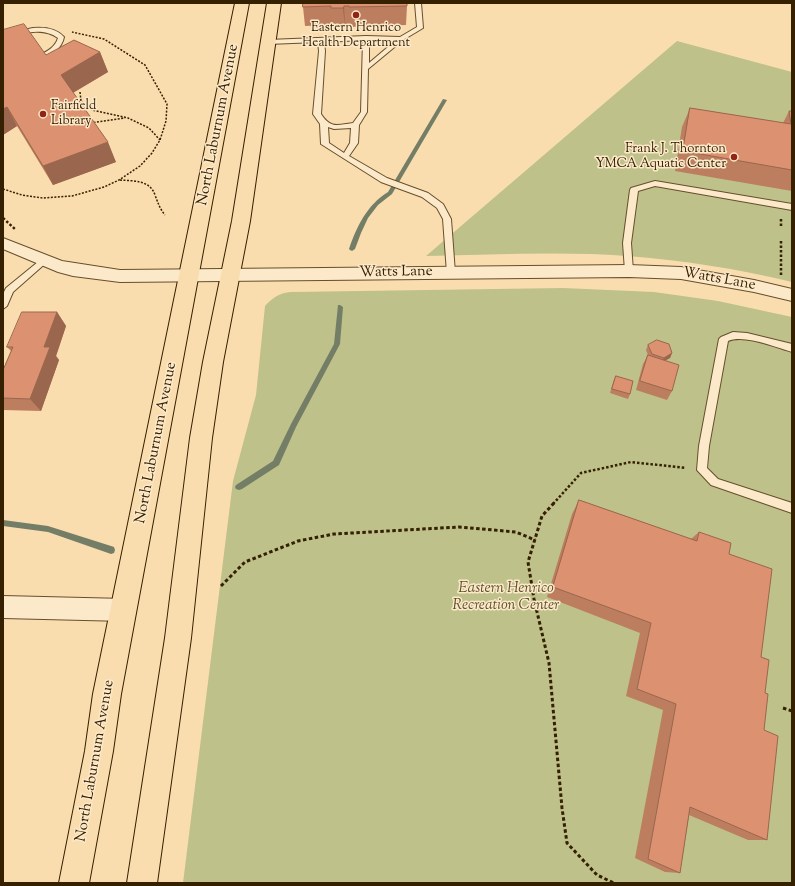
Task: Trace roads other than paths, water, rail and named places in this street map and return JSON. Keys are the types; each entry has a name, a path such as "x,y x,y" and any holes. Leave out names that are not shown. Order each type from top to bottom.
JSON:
{"main road":[{"name":"North Laburnum Avenue","path":"74,883 99,751 107,694 242,3"},
{"path":"142,883 178,638 202,431 213,362 241,221 274,3"}],"street":[{"name":"Watts Lane","path":"3,243 73,270 102,274 146,277 629,271 681,273 754,286 792,295"},
{"path":"3,607 124,610"}],"lane":[{"path":"365,69 401,39 420,28 418,3"},
{"path":"3,36 34,30 47,30 58,34 61,37 61,41 58,46 42,56"},
{"path":"268,42 366,38 401,39"},
{"path":"345,157 354,143 355,125 364,112 366,38"},
{"path":"321,40 322,51 317,114 324,124 325,144 384,180 425,195 440,206 447,219 451,273"},
{"path":"324,124 334,127 355,125"},
{"path":"629,271 627,243 634,190 655,183 792,207"},
{"path":"3,306 6,290 44,260"},
{"path":"792,348 747,336 733,335 724,339 704,446 702,470 715,482 792,508"}],"waterway":[{"path":"352,249 366,217 376,203 390,193 445,100"},
{"path":"239,487 276,463 293,426 337,344 340,307"},
{"path":"3,523 48,529 111,550"}],"place":[{"name":"Eastern Henrico Health Department","path":"356,15"},
{"name":"Fairfield Library","path":"43,114"},
{"name":"Frank J. Thornton YMCA Aquatic Center","path":"734,157"}],"park label":[{"name":"Eastern Henrico Recreation Center","path":"506,598"}]}
